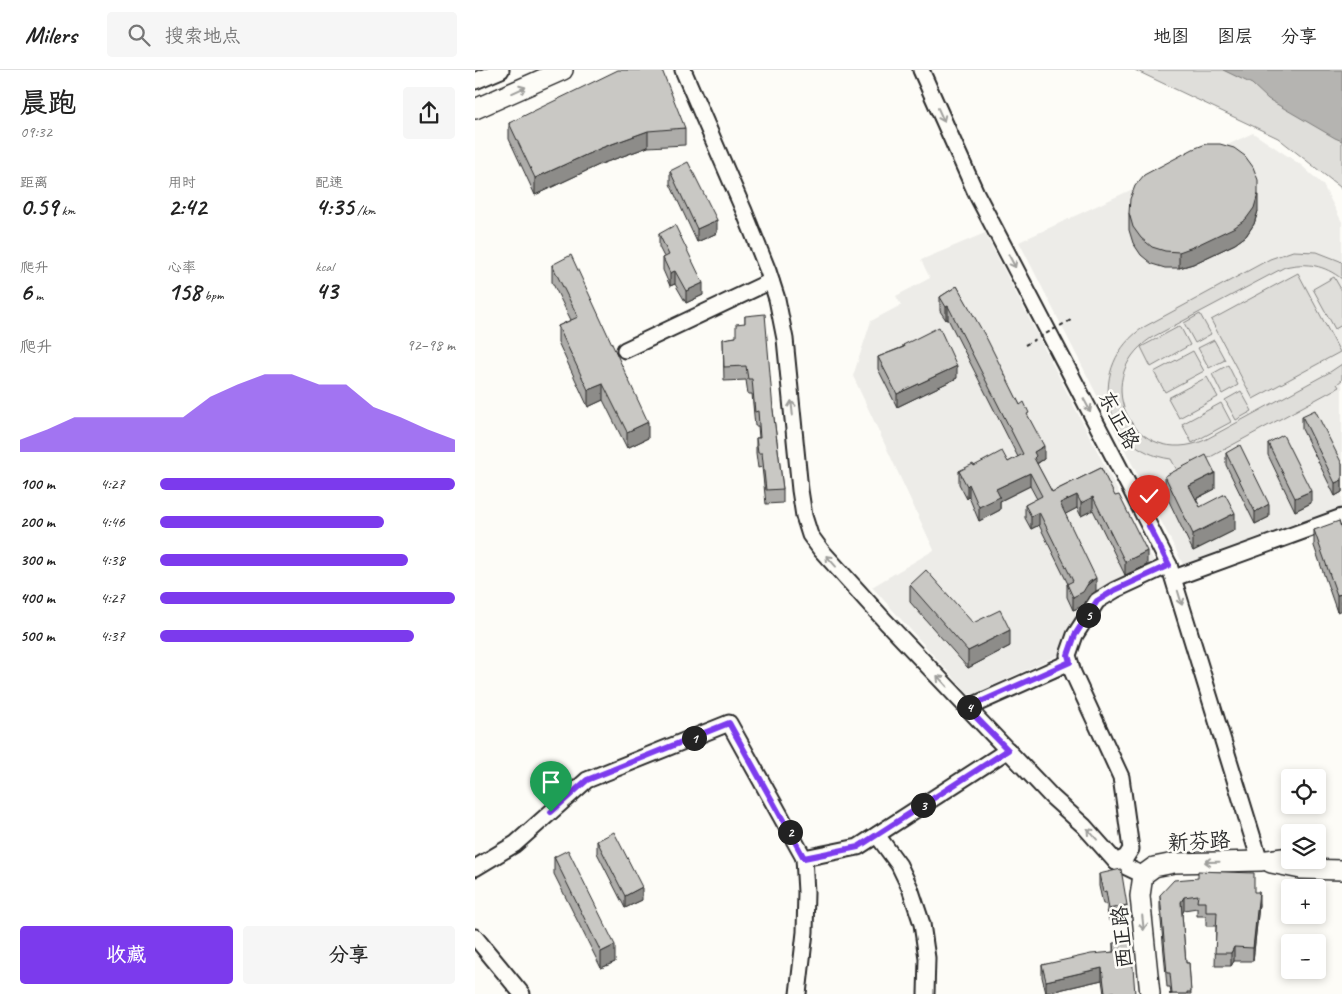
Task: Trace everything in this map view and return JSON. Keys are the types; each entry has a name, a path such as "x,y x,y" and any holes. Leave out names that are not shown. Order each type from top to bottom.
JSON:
{"main road":[{"path":"475,110 563,70"},
{"path":"1326,856 1342,857"},
{"name":"新芬路","path":"1143,875 1154,867 1174,863 1260,861 1281,858"},
{"name":"新芬路","path":"1260,861 1301,868 1342,870"},
{"name":"西正路","path":"1143,875 1140,896 1150,994"}],"street":[{"path":"475,81 501,70"},
{"path":"683,70 744,211 777,299 785,339 800,490 804,516 810,535 821,550 967,708 1053,797 1084,826 1116,862 1143,875"},
{"name":"东正路","path":"921,70 976,193 1121,470 1171,572 1260,861"},
{"path":"625,350 771,281"},
{"path":"1116,862 1126,857 1131,849 1121,777 1077,681 1068,655 1075,635 1097,601 1115,590 1342,517"},
{"path":"967,708 1070,662"},
{"path":"475,868 515,844 587,780 729,723 804,858 806,892 805,932 798,994"},
{"path":"804,858 858,847 1008,750"},
{"path":"877,834 899,865 911,888 921,924 927,958 925,994"},
{"path":"475,937 515,992"}],"path":[{"path":"1025,345 1071,320"}],"shaded area":[{"path":"1135,70 1342,70 1342,191 1340,187 1278,138"},
{"path":"1223,70 1342,70 1342,141 1268,99 1252,84"},
{"path":"1253,133 1301,165 1323,185 1342,222 1342,510 1184,566 1019,242"},
{"path":"985,233 1159,571 1096,599 1065,652 970,696 872,587 934,550 853,376 871,321 901,305 896,296 930,278 921,260"},
{"path":"1293,251 1317,252 1340,261 1342,263 1342,279 1329,271 1315,266 1285,267 1151,338 1132,356 1123,376 1122,397 1128,416 1140,432 1158,443 1180,446 1205,440 1342,364 1342,380 1337,384 1339,387 1179,474 1171,459 1147,452 1129,440 1116,423 1109,404 1109,383 1114,362 1126,343 1144,327 1270,259"},
{"path":"1298,273 1340,352 1253,399 1211,320"},
{"path":"1334,277 1342,291 1342,325 1335,329 1313,289"},
{"path":"1200,314 1211,334 1195,343 1184,323"},
{"path":"1180,326 1190,345 1151,367 1141,347"},
{"path":"1214,340 1225,360 1209,368 1198,348"},
{"path":"1193,351 1204,371 1165,392 1154,372"},
{"path":"1228,365 1238,385 1222,394 1212,374"},
{"path":"1207,377 1218,397 1179,418 1168,398"},
{"path":"1241,391 1252,411 1236,420 1225,400"},
{"path":"1221,403 1231,422 1192,443 1182,424"}],"building":[{"path":"618,70 662,70 685,128 648,131 601,148 535,178 509,123"},
{"path":"1206,144 1220,144 1234,148 1245,156 1253,167 1258,180 1258,194 1254,208 1246,219 1235,227 1193,247 1179,252 1165,251 1152,247 1141,238 1133,227 1129,213 1130,199 1135,186 1144,175"},
{"path":"688,162 717,220 697,229 670,171"},
{"path":"675,225 703,283 686,291 675,271 670,273 663,258 669,255 659,234"},
{"path":"571,255 648,422 627,432 603,384 588,390 558,326 578,317 552,265"},
{"path":"957,286 987,339 1020,405 1024,402 1029,413 1027,414 1044,446 1034,452 1036,456 1034,458 1052,492 1101,468 1115,496 1119,495 1147,551 1125,562 1093,497 1081,503 1077,495 1060,503 1096,578 1089,582 1083,592 1073,597 1067,584 1073,581 1039,512 1031,516 1025,505 1042,496 1030,473 996,489 1000,497 979,507 969,484 967,486 959,471 973,464 974,466 1002,451 1008,462 1023,454 948,306 946,307 940,297"},
{"path":"765,314 773,410 783,489 766,490 762,453 758,453 756,438 760,438 758,411 755,412 752,379 748,379 746,366 724,367 723,339 736,337 736,324 745,323 745,316"},
{"path":"939,327 957,366 897,394 878,357 904,347 903,345"},
{"path":"1315,410 1342,464 1342,480 1335,483 1302,416"},
{"path":"1283,435 1311,491 1295,498 1268,443"},
{"path":"1240,445 1269,504 1255,512 1226,453"},
{"path":"1206,455 1215,473 1189,486 1200,507 1225,494 1235,513 1193,534 1165,476"},
{"path":"1339,521 1342,531 1342,594 1337,595 1314,530"},
{"path":"926,570 973,623 1000,610 1010,630 968,651 910,585"},
{"path":"614,832 642,887 625,896 597,841"},
{"path":"568,850 615,945 601,952 554,857"},
{"path":"1121,869 1127,905 1109,909 1106,891 1103,892 1099,874"},
{"path":"1198,871 1254,873 1254,892 1259,892 1253,948 1234,947 1231,953 1215,953 1217,912 1206,912 1206,902 1197,902 1198,895 1184,897 1181,902 1186,963 1189,963 1191,992 1187,992 1187,994 1172,994 1170,973 1167,973 1160,895 1174,880 1198,878"},
{"path":"1131,941 1135,994 1105,993 1102,968 1046,981 1042,965 1091,954 1114,952 1113,943"}],"route":[{"path":"551,812 587,780 729,723 804,858 858,847 1008,750 967,708 1070,662 1068,655 1075,635 1097,601 1115,590 1169,565 1149,526"}]}
